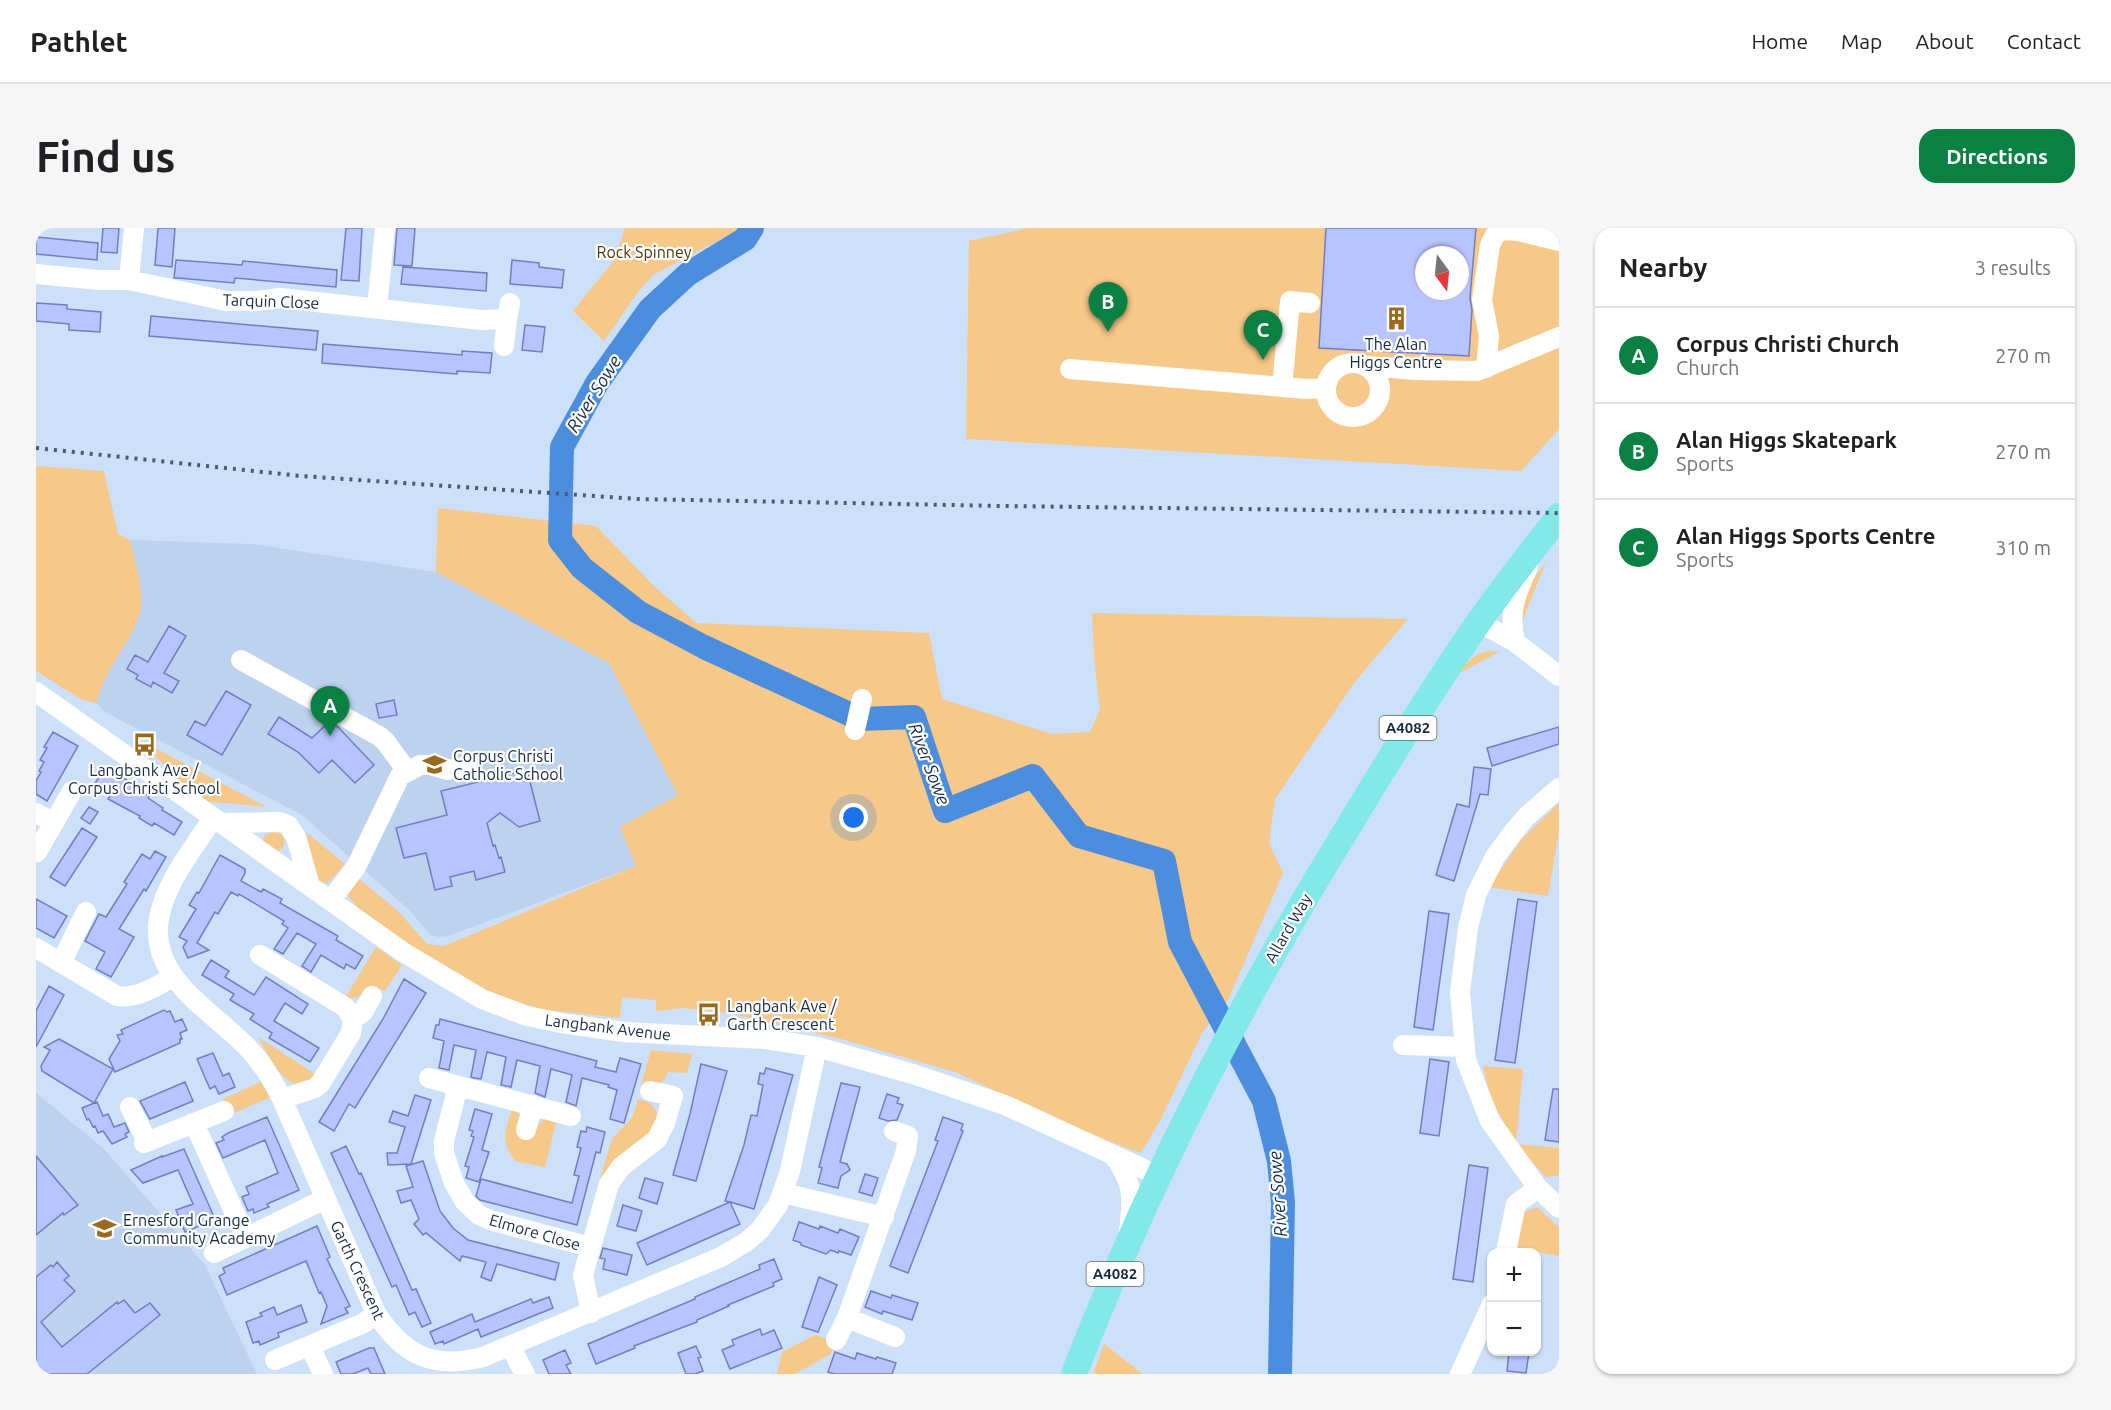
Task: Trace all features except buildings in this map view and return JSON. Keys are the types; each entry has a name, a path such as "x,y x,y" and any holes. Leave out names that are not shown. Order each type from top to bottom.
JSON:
{"main road":[{"name":"Allard Way","path":"1074,1374 1126,1247 1243,1007 1309,891 1405,733 1479,622 1559,516"}],"street":[{"path":"129,280 134,228"},
{"path":"377,308 385,228"},
{"path":"1486,368 1489,336 1482,300 1490,245 1495,231 1518,231 1559,241"},
{"name":"Tarquin Close","path":"36,274 99,280 129,280 226,301 280,298 481,320 509,311 504,346"},
{"path":"1282,387 1290,302 1310,303"},
{"path":"1366,366 1377,376 1380,391 1371,411 1363,416 1351,417 1338,413 1326,397 1326,388 1329,376 1341,366 1353,363 1416,370 1466,372 1486,368 1559,337"},
{"path":"1070,369 1282,387 1326,388"},
{"path":"1380,391 1402,375 1416,370"},
{"path":"1515,642 1512,607 1542,537"},
{"path":"1479,622 1515,642 1559,676"},
{"path":"241,660 379,736 386,741 407,771"},
{"name":"Langbank Avenue","path":"36,692 403,952 482,999 527,1016 622,1032 765,1039 817,1047 913,1074 1005,1105 1159,1176"},
{"path":"855,730 862,699"},
{"path":"331,900 356,867 400,776 420,765 430,765 447,770 467,766"},
{"path":"1558,1205 1538,1188 1490,1121 1466,1060 1460,992 1468,928 1476,895 1495,857 1514,831 1527,816 1559,788"},
{"path":"37,852 45,817 72,791"},
{"path":"217,821 280,822 288,825 296,837 310,886"},
{"name":"Garth Crescent","path":"217,821 178,873 162,906 158,920 159,946 171,972 190,997 257,1058 282,1099 376,1313 402,1344 417,1356 449,1362 472,1360 591,1313 734,1250 760,1230 772,1215 790,1172 817,1047"},
{"path":"61,963 86,912"},
{"path":"36,948 110,993 124,997 162,983 169,979 171,972"},
{"path":"260,955 345,1007 353,1019 351,1034 320,1084 315,1088 282,1099"},
{"path":"353,1019 363,1012 372,996"},
{"path":"1403,1045 1465,1047"},
{"path":"429,1078 571,1116"},
{"name":"Elmore Close","path":"458,1086 443,1147 454,1183 465,1202 479,1215 490,1220 590,1247"},
{"path":"591,1313 583,1275 609,1184 621,1167 657,1139 665,1123 676,1087 650,1091"},
{"path":"526,1130 533,1105"},
{"path":"130,1107 145,1142 224,1111"},
{"path":"194,1123 246,1238"},
{"path":"836,1340 847,1318 884,1217 906,1151 907,1132"},
{"path":"1114,1156 1131,1187 1132,1203 1126,1247"},
{"path":"1507,1248 1516,1204 1538,1188"},
{"path":"783,1193 884,1217"},
{"path":"214,1253 325,1199"},
{"path":"274,1360 364,1323 376,1313"},
{"path":"1466,1372 1487,1315"},
{"path":"847,1318 896,1337"},
{"path":"310,1346 323,1374"},
{"path":"510,1346 525,1374"}],"shaded area":[{"name":"Corpus Christi Catholic School","path":"130,540 252,544 436,572 609,663 679,796 620,827 636,866 448,936 431,935 407,908 302,815 105,712 97,703 100,688 138,618 141,603 139,582"},
{"name":"Ernesford Grange Community Academy","path":"36,1093 103,1148 205,1265 257,1374 36,1374"}],"green space":[{"name":"Rock Spinney","path":"625,228 739,228 653,275 638,292 604,341 573,311 615,259"},
{"path":"1029,228 1559,228 1559,429 1521,471 966,439 969,241"},
{"path":"36,466 104,471 118,534 130,540 141,590 140,610 133,630 104,680 97,703 82,700 36,671"},
{"path":"438,508 596,526 654,586 696,623 929,633 942,699 1052,734 1090,732 1100,710 1092,613 1408,619 1354,683 1275,799 1269,843 1283,873 1228,1000 1202,1033 1160,1121 1141,1153 1084,1132 955,1072 841,1039 728,1013 682,1008 656,1011 656,1000 622,997 620,1018 539,1009 486,991 428,958 360,910 346,894 358,878 398,911 427,944 444,946 636,866 620,827 678,795 609,663 436,572"},
{"path":"1546,562 1519,629 1519,612 1522,603 1530,585"},
{"path":"1489,651 1499,652 1458,674 1471,659"},
{"path":"151,746 267,807 204,801 150,751"},
{"path":"1559,803 1559,831 1548,896 1489,887 1521,840"},
{"path":"273,831 284,838 284,845 275,854 262,844 264,836"},
{"path":"306,832 345,864 328,883 320,882 314,868"},
{"path":"376,947 402,965 385,991 373,987 360,996 345,998"},
{"path":"258,1037 315,1074 306,1082 297,1084 289,1081 275,1065"},
{"path":"651,1050 692,1054 687,1073 668,1072 665,1079 657,1086 641,1085"},
{"path":"1483,1066 1523,1069 1516,1144 1491,1099"},
{"path":"261,1082 271,1097 232,1114 223,1099"},
{"path":"638,1099 650,1103 658,1113 659,1121 639,1145 600,1179 612,1139 633,1116"},
{"path":"512,1109 520,1115 532,1132 545,1119 557,1119 545,1167 515,1161 510,1154 505,1136"},
{"path":"1516,1144 1559,1148 1559,1176 1546,1177"},
{"path":"1537,1207 1559,1227 1559,1256 1541,1252 1541,1248 1514,1247 1521,1213"},
{"path":"815,1335 840,1343 829,1355 795,1374 777,1374 782,1352"},
{"path":"1104,1344 1143,1374 1093,1374"}],"waterway":[{"name":"River Sowe","path":"752,228 745,239 688,274 650,309 597,383 562,447 560,540 582,568 638,612 704,647 860,719 914,717 945,811 1033,776 1079,836 1164,861 1180,942 1264,1101 1279,1161 1283,1203 1280,1374"}],"railway":[{"path":"36,448 301,476 638,499 1559,513"}],"place":[{"name":"The Alan Higgs Centre","path":"1396,319"},
{"name":"Alan Higgs Skatepark","path":"1108,332"},
{"name":"Alan Higgs Sports Centre","path":"1263,360"},
{"name":"Corpus Christi Church","path":"330,736"},
{"name":"Langbank Ave / Corpus Christi School","path":"144,745"},
{"name":"Corpus Christi Catholic School","path":"435,765"},
{"name":"Langbank Ave / Garth Crescent","path":"709,1015"},
{"name":"Ernesford Grange Community Academy","path":"105,1229"}]}
